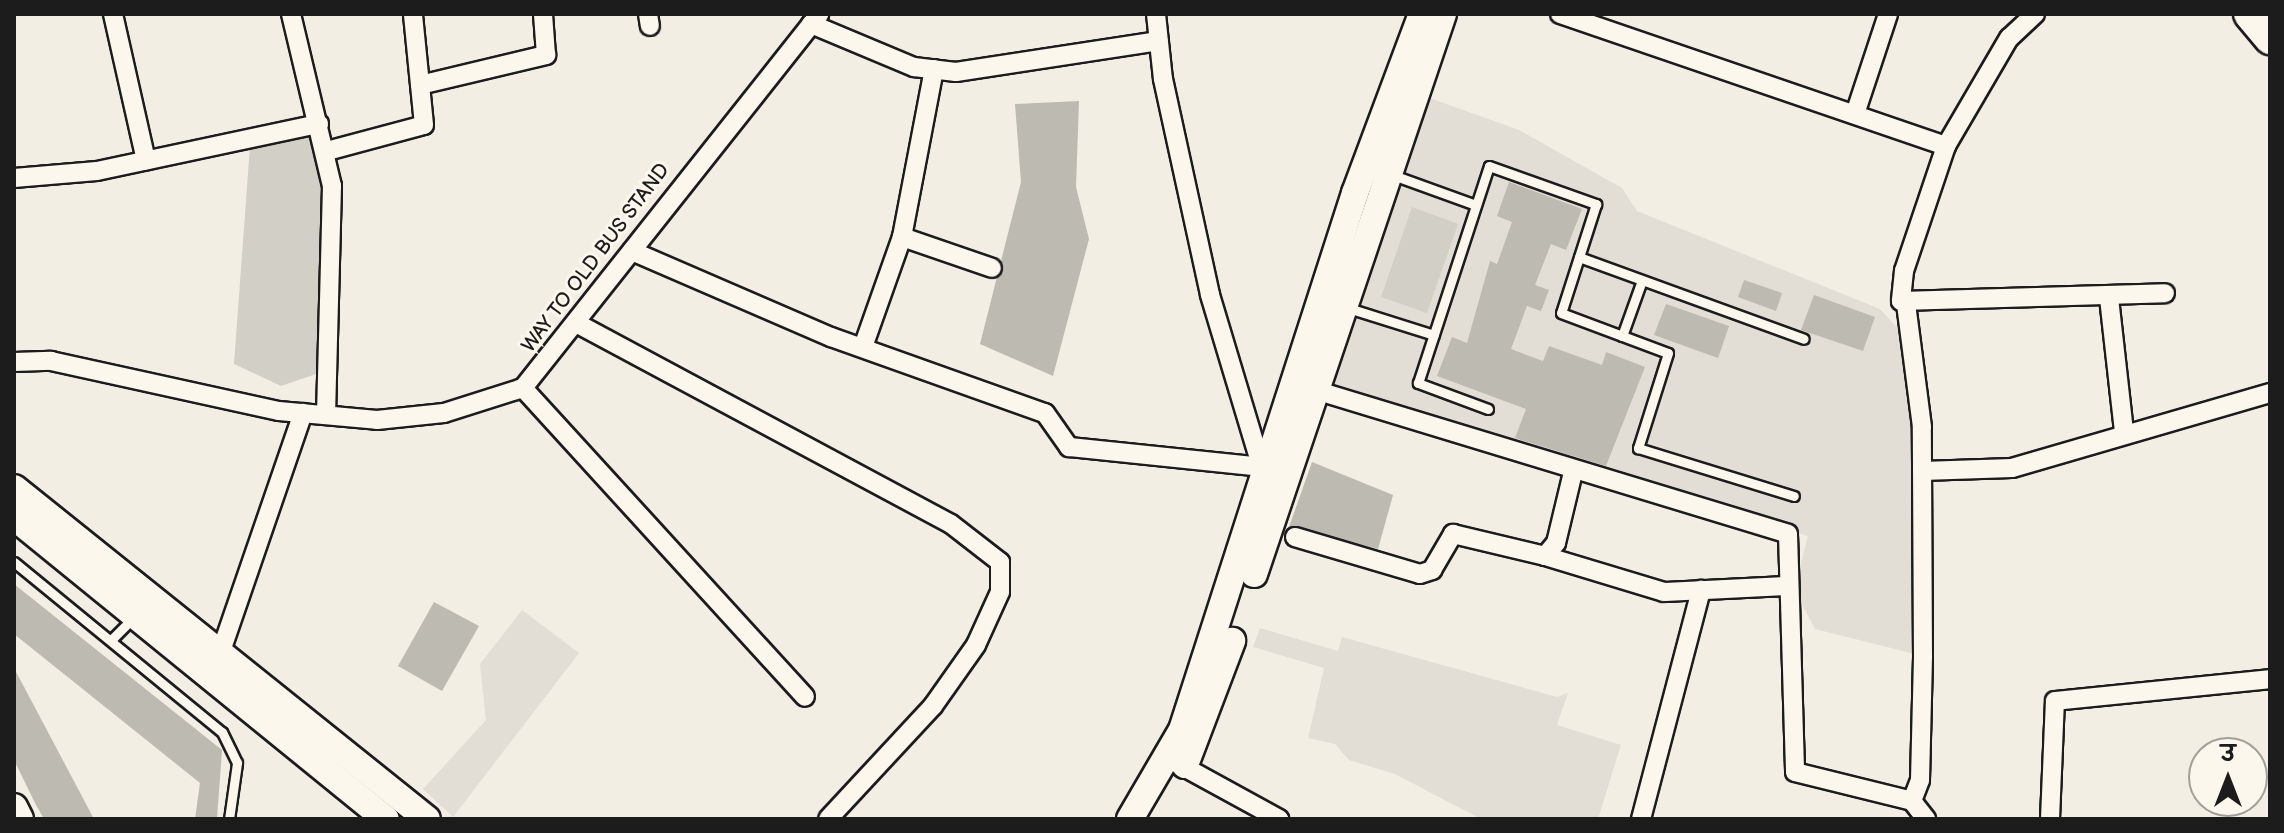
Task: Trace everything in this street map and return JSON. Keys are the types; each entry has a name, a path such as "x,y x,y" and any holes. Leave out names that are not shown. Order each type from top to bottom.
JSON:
{"main road":[{"path":"1130,819 1177,763 1208,718 1341,306 1376,169 1422,14"},
{"path":"1151,819 1177,763 1263,472 1376,169 1443,14"},
{"path":"2249,14 2270,39"},
{"path":"14,488 427,819"},
{"path":"14,517 386,819"},
{"path":"14,807 20,819"}],"street":[{"path":"113,14 146,160"},
{"path":"291,14 327,151 333,245 326,415"},
{"path":"327,151 424,125 413,14"},
{"path":"420,85 546,55 543,14"},
{"path":"632,251 863,347 1045,413 1069,447 1263,472 1210,295 1156,14"},
{"path":"1560,14 1748,84 1855,114 1946,146"},
{"path":"1855,114 1888,14"},
{"path":"1905,807 1920,780 1922,471 1904,271 1946,146 2009,38 2035,14"},
{"path":"815,19 934,69 984,69 1159,41"},
{"name":"WAY TO OLD BUS STAND","path":"523,388 578,324 815,19"},
{"path":"863,347 902,237 934,69"},
{"path":"14,178 146,160 319,124"},
{"path":"902,237 992,268"},
{"path":"1906,304 2109,298 2165,293"},
{"path":"2109,298 2124,431"},
{"path":"578,324 951,524 1000,562 1000,592 976,645 933,706 828,819"},
{"path":"14,362 51,361 303,413 326,415 444,413 523,388 805,697"},
{"path":"1315,390 1573,472 1782,531 1791,542 1787,586 1796,632 1795,772 1905,807 1926,819"},
{"path":"1922,471 2012,468 2124,431 2193,420 2270,393"},
{"path":"220,654 303,413"},
{"path":"1545,556 1556,543 1573,472"},
{"path":"1295,537 1420,574 1432,570 1453,534 1545,556 1664,592 1787,586"},
{"path":"1641,819 1701,590"},
{"path":"2050,819 2055,701 2270,679"},
{"path":"1177,763 1279,819"}],"lane":[{"path":"1488,409 1418,383 1489,166 1596,204 1561,313 1668,353 1638,448 1794,496"},
{"path":"1376,169 1476,205"},
{"path":"1579,257 1804,339"},
{"path":"1622,336 1642,280"},
{"path":"1341,306 1434,335"},
{"path":"14,562 112,639 233,746 229,819"},
{"path":"112,639 134,617"}],"shaded area":[{"path":"1427,97 1519,130 1622,188 1637,211 1880,309 1906,337 1931,452 1923,656 1815,629 1794,589 1808,536 1329,394"},
{"path":"315,135 327,151 322,372 281,386 234,364 250,146"},
{"path":"1412,207 1458,224 1427,313 1381,297"},
{"path":"522,610 579,653 453,817 423,789 486,720 480,664"},
{"path":"1260,628 1338,651 1342,637 1557,697 1568,693 1557,725 1621,745 1598,819 1481,819 1395,774 1349,760 1335,744 1308,738 1324,668 1253,647"}],"building":[{"path":"1079,101 1076,187 1089,239 1053,376 980,344 1021,182 1015,104"},
{"path":"1509,182 1582,209 1566,250 1551,244 1535,285 1549,290 1541,311 1527,306 1511,349 1543,361 1549,346 1602,365 1606,352 1645,367 1606,466 1515,438 1526,409 1437,376 1452,337 1467,343 1490,261 1497,264 1512,222 1497,216"},
{"path":"1744,280 1782,293 1776,311 1738,297"},
{"path":"1814,295 1875,317 1863,351 1801,330"},
{"path":"1666,304 1729,326 1718,358 1654,335"},
{"path":"1312,462 1393,495 1378,549 1289,527"},
{"path":"14,584 222,750 217,819 195,819 200,783 14,634"},
{"path":"434,602 479,626 442,691 398,666"},
{"path":"14,668 94,819 44,819 36,805 14,760"}]}
